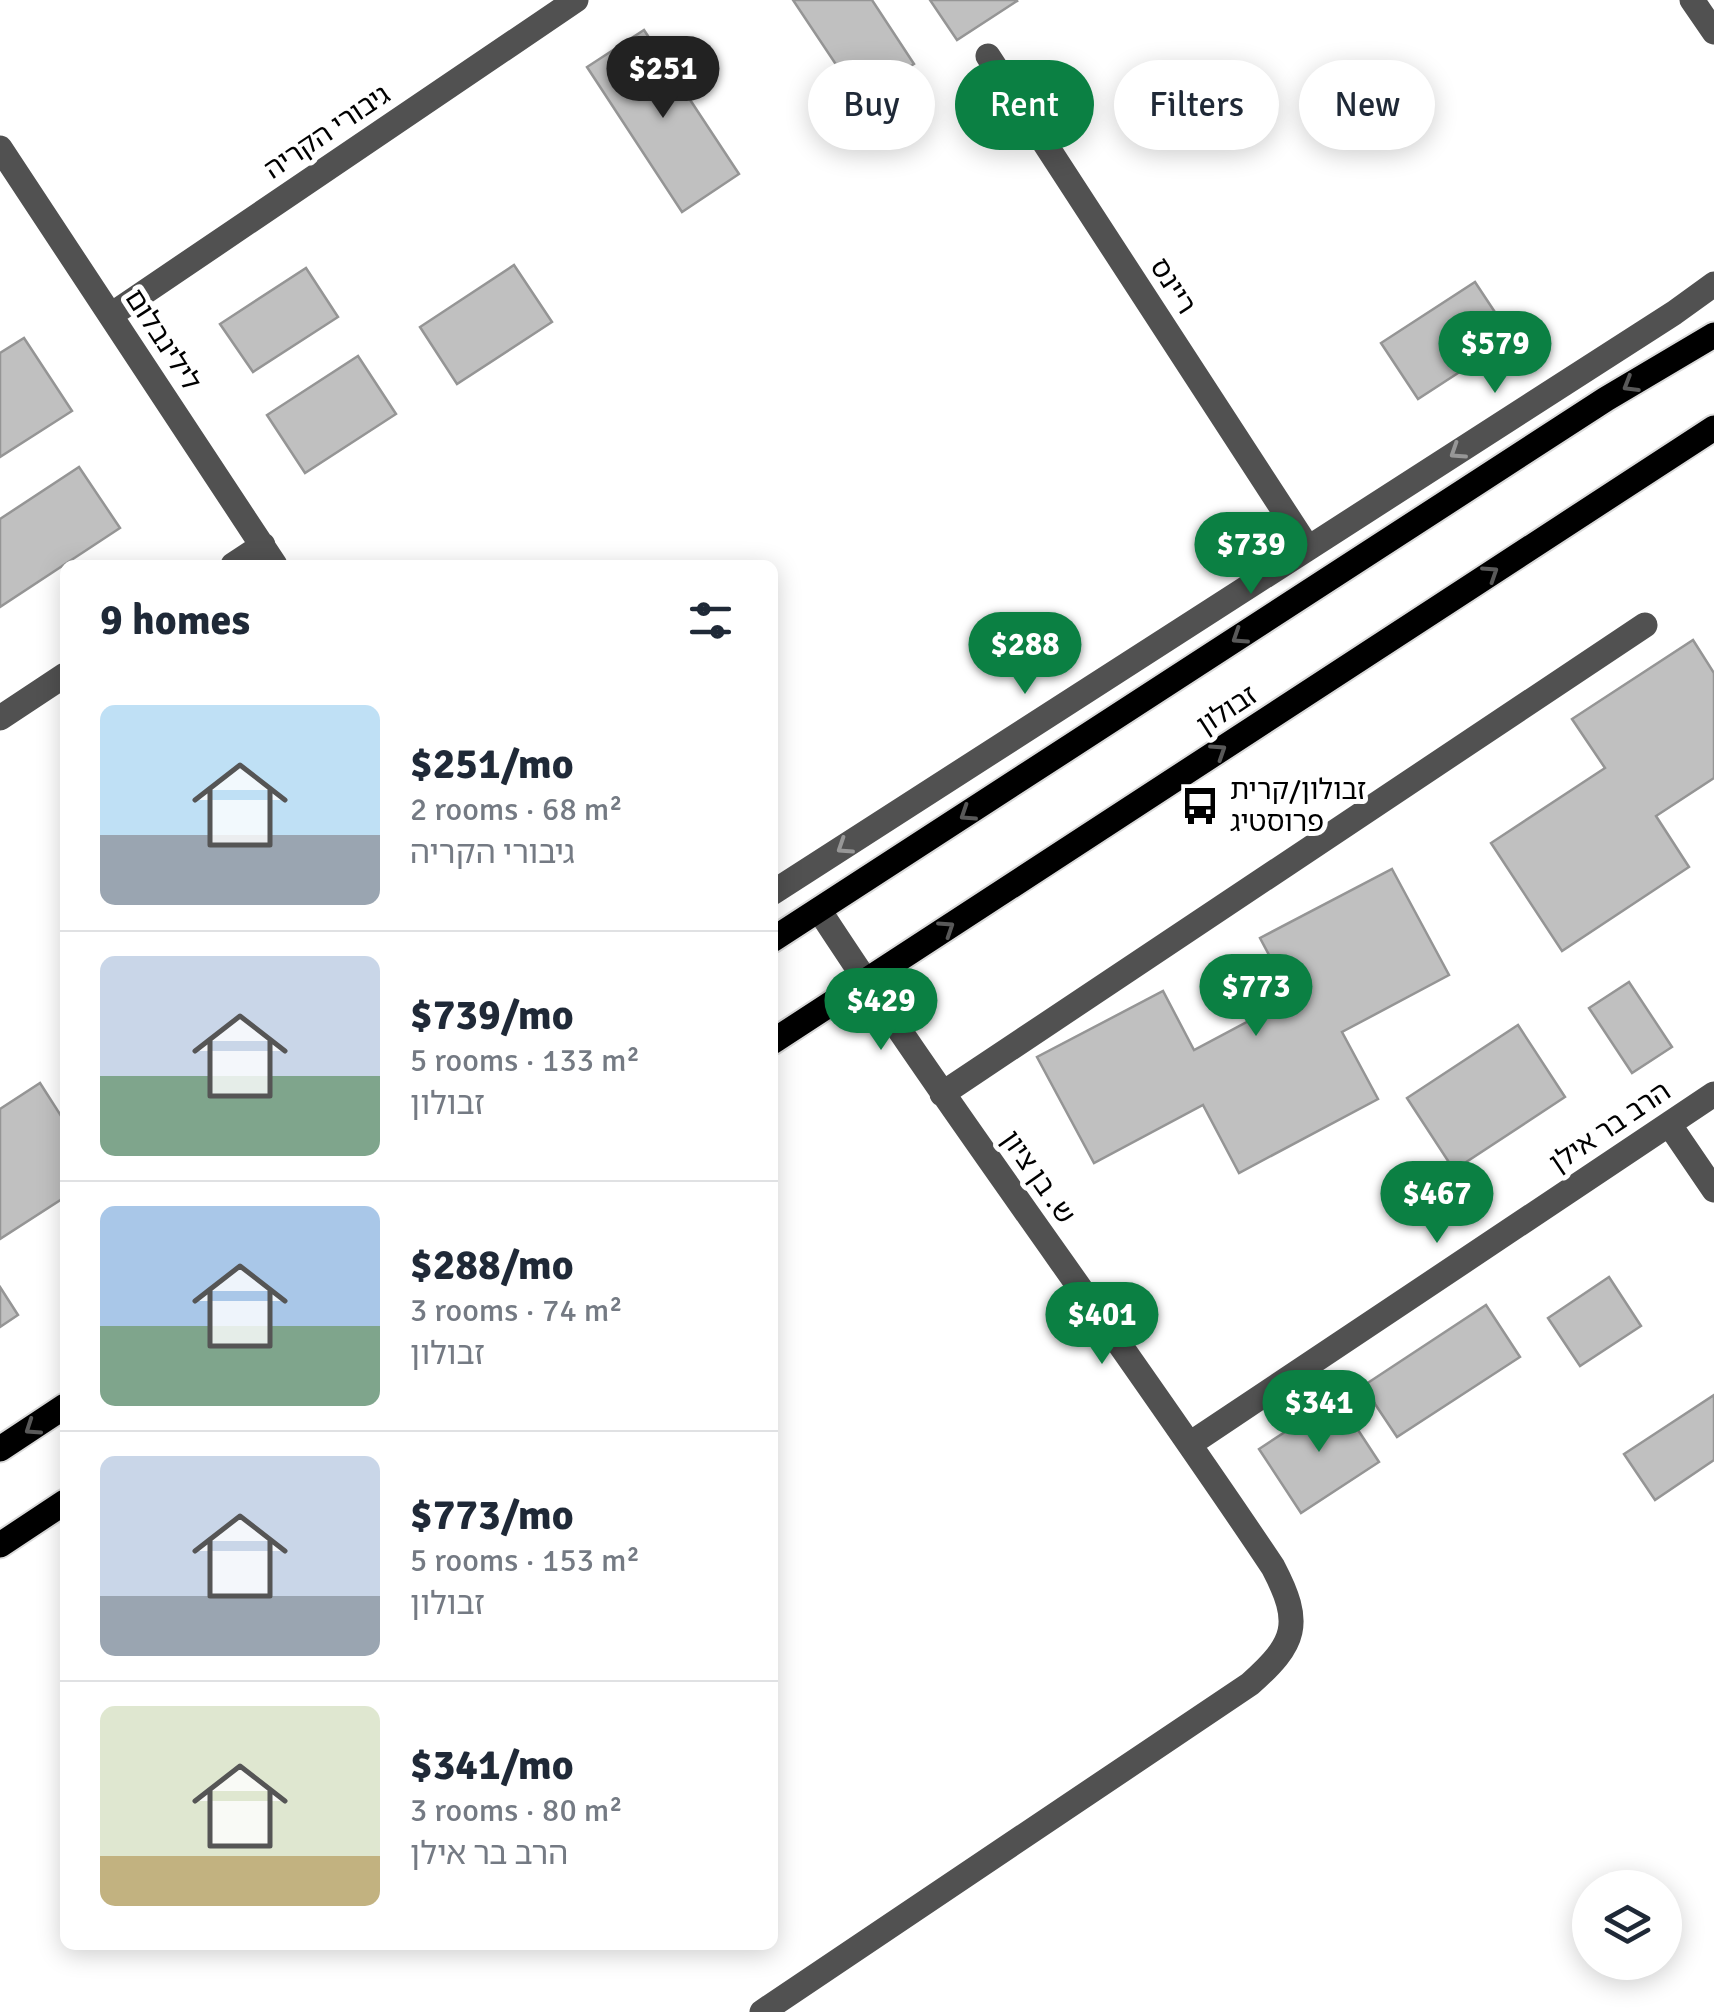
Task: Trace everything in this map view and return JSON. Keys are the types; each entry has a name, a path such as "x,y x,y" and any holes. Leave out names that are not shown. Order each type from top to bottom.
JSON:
{"main road":[{"name":"זבולון","path":"778,936 1589,410 1714,335"},
{"name":"זבולון","path":"778,1038 1714,428"},
{"path":"0,1449 60,1409"},
{"path":"0,1545 60,1505"}],"street":[{"name":"גיבורי הקריה","path":"111,314 576,0"},
{"path":"1692,0 1714,32"},
{"name":"ריינס","path":"988,56 1308,548"},
{"name":"לילינבלום","path":"0,148 269,555"},
{"path":"778,889 1714,284"},
{"path":"942,1094 1645,625"},
{"path":"0,718 60,678"},
{"name":"ש. בן ציון","path":"762,2012 1250,1684 1280,1656 1290,1634 1289,1606 1283,1586 1190,1444 942,1094 818,910"},
{"name":"הרב בר אילן","path":"1190,1444 1714,1094"},
{"path":"1669,1124 1714,1190"}],"building":[{"path":"793,0 872,0 911,60 833,60"},
{"path":"930,0 1016,0 1017,1 957,40"},
{"path":"644,30 739,174 682,212 587,67"},
{"path":"514,265 552,322 457,384 420,327"},
{"path":"306,268 338,317 253,372 220,324"},
{"path":"1475,282 1512,338 1418,399 1381,343"},
{"path":"24,338 72,411 0,457 0,353"},
{"path":"358,356 396,414 305,473 267,415"},
{"path":"79,467 120,528 71,560 60,560 60,568 0,607 0,519"},
{"path":"1693,640 1714,673 1714,778 1656,816 1689,867 1562,951 1491,843 1605,768 1572,719"},
{"path":"1392,869 1449,975 1342,1032 1378,1099 1239,1173 1203,1105 1094,1163 1037,1057 1163,991 1194,1050 1292,998 1260,938"},
{"path":"1629,982 1672,1047 1632,1073 1589,1008"},
{"path":"1518,1025 1565,1097 1454,1170 1407,1098"},
{"path":"40,1083 60,1114 60,1200 0,1239 0,1109"},
{"path":"1609,1277 1641,1326 1580,1366 1548,1318"},
{"path":"0,1287 18,1315 0,1327"},
{"path":"1486,1305 1520,1357 1397,1437 1363,1386"},
{"path":"1714,1395 1714,1460 1655,1500 1624,1454"},
{"path":"1337,1398 1379,1462 1301,1513 1259,1449"}],"place":[{"name":"זבולון/קרית פרוסטיג","path":"1200,806"}]}
